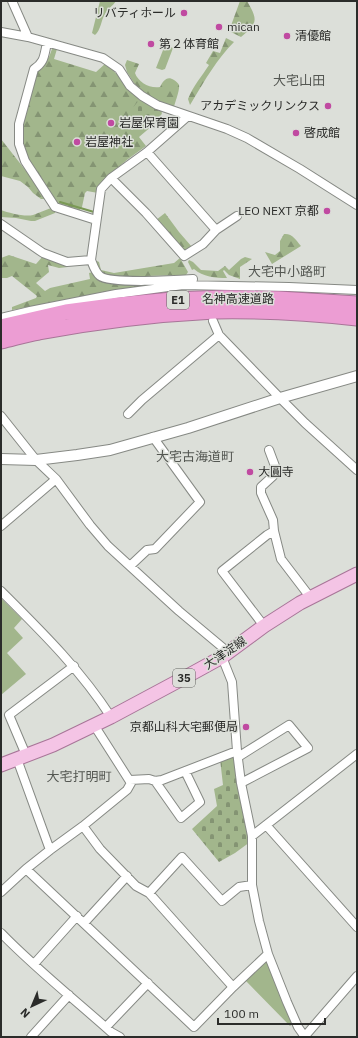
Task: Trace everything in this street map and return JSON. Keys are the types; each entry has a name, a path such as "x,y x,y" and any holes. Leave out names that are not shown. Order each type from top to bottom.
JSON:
{"highway":[{"name":"名神高速道路","path":"1,327 66,312 172,300 226,298 278,299 357,304"},
{"name":"名神高速道路","path":"1,341 38,332 87,324 123,319 215,311 280,312 357,318"}],"main road":[{"name":"大津淀線","path":"1,765 53,745 111,717 182,679 225,654 264,626 310,597 357,574"}],"street":[{"path":"12,1 28,37"},
{"path":"1,32 28,37 103,58 119,69 130,86 142,96 157,105 227,129 255,142 357,205"},
{"path":"47,43 44,60 34,69 20,124 19,144 25,161 55,207 96,220"},
{"path":"188,116 148,152 111,178 102,189 91,260 94,268 100,276 108,279 357,290"},
{"path":"148,152 216,230"},
{"path":"111,178 146,213 184,256 203,244 216,230 237,216"},
{"path":"1,224 43,253 67,262 91,260"},
{"path":"1,318 116,294 195,282"},
{"path":"213,321 219,335 305,423 357,470"},
{"path":"128,414 142,400 219,335"},
{"path":"1,459 36,460 103,451 196,425 280,398 357,376"},
{"path":"1,416 36,460 56,479 108,546 225,654 232,682 237,754 241,783 252,836 252,885 259,922 268,954 298,1027 305,1037 357,976"},
{"path":"130,566 147,550 155,549 200,502 153,437"},
{"path":"269,450 275,466 273,476 261,487 261,494 272,520 281,559 310,597"},
{"path":"1,526 56,479"},
{"path":"264,626 222,571 266,535 274,531"},
{"path":"1,591 46,635 74,666 111,717"},
{"path":"50,850 9,715 74,666"},
{"path":"1,892 26,869 83,826 127,790 131,783 94,725"},
{"path":"130,780 162,780 237,754 288,725 308,748 241,783"},
{"path":"252,836 357,754"},
{"path":"155,781 181,818 200,802 186,771"},
{"path":"266,825 357,927"},
{"path":"83,826 100,850 136,886 149,893 233,987"},
{"path":"149,893 182,857 222,901 239,887 252,885"},
{"path":"26,869 194,1027 268,954"},
{"path":"84,923 127,876"},
{"path":"34,964 77,916"},
{"path":"1,933 69,995 120,1037"},
{"path":"106,1027 148,983"},
{"path":"31,1037 69,995"}],"green space":[{"path":"100,1 116,1 106,12 99,30 95,35 92,33"},
{"path":"240,1 247,1 254,17 251,28 241,37 229,31"},
{"path":"226,38 234,42 207,77 190,105 188,99 195,85 209,65 206,63 213,51 220,53"},
{"path":"165,45 173,48 165,69 162,70 156,68"},
{"path":"54,48 57,49 54,59 96,72 106,63 133,91 160,109 162,113 159,120 139,137 146,146 108,176 98,193 87,191 85,193 82,207 79,211 60,206 53,200 30,164 23,146 22,136 24,116 37,72"},
{"path":"127,60 139,64 135,73 142,82 148,86 160,87 167,78 177,82 179,87 174,107 149,98 134,83 127,72 125,65"},
{"path":"141,98 160,109 160,111 145,125 130,111"},
{"path":"1,139 48,199 41,199 20,181 1,176"},
{"path":"51,208 56,210 55,213 35,221 1,217 1,210 17,214 33,215"},
{"path":"165,213 192,247 183,251 156,220"},
{"path":"284,234 292,236 301,246 272,264 265,252 275,255 280,251 280,241"},
{"path":"9,255 36,264 43,256 68,267 59,268 48,265 49,272 36,283 45,291 50,288 90,279 89,273 93,272 150,284 150,286 12,310 12,307 36,298 37,296 12,276 1,278 1,258"},
{"path":"245,257 252,259 240,267 240,279 229,275 224,270 223,271 227,278 205,275 194,269 192,270 188,262 189,260 193,262 201,270 218,271 225,266 229,270"},
{"path":"180,258 188,272 186,275 107,276 100,272 95,262 99,262 101,270 114,273 174,263"},
{"path":"1,598 22,619 14,628 23,638 7,653 26,674 1,695"},
{"path":"232,754 235,756 250,842 219,862 192,829 217,806 214,789 223,785 220,759"},
{"path":"267,961 293,1023 290,1026 246,981 264,962 266,963"}],"waterway":[{"path":"60,202 94,212"}],"place":[{"name":"リバティホール","path":"184,13"},
{"name":"mican","path":"219,27"},
{"name":"清優館","path":"287,36"},
{"name":"第２体育館","path":"151,44"},
{"name":"アカデミックリンクス","path":"328,106"},
{"name":"岩屋保育園","path":"111,123"},
{"name":"啓成館","path":"296,133"},
{"name":"岩屋神社","path":"77,142"},
{"name":"LEO NEXT 京都","path":"327,211"},
{"name":"大圓寺","path":"250,472"},
{"name":"京都山科大宅郵便局","path":"246,727"}],"district":[{"name":"大宅山田","path":"299,80"},
{"name":"大宅中小路町","path":"287,271"},
{"name":"大宅古海道町","path":"195,456"},
{"name":"大宅打明町","path":"79,776"}]}
